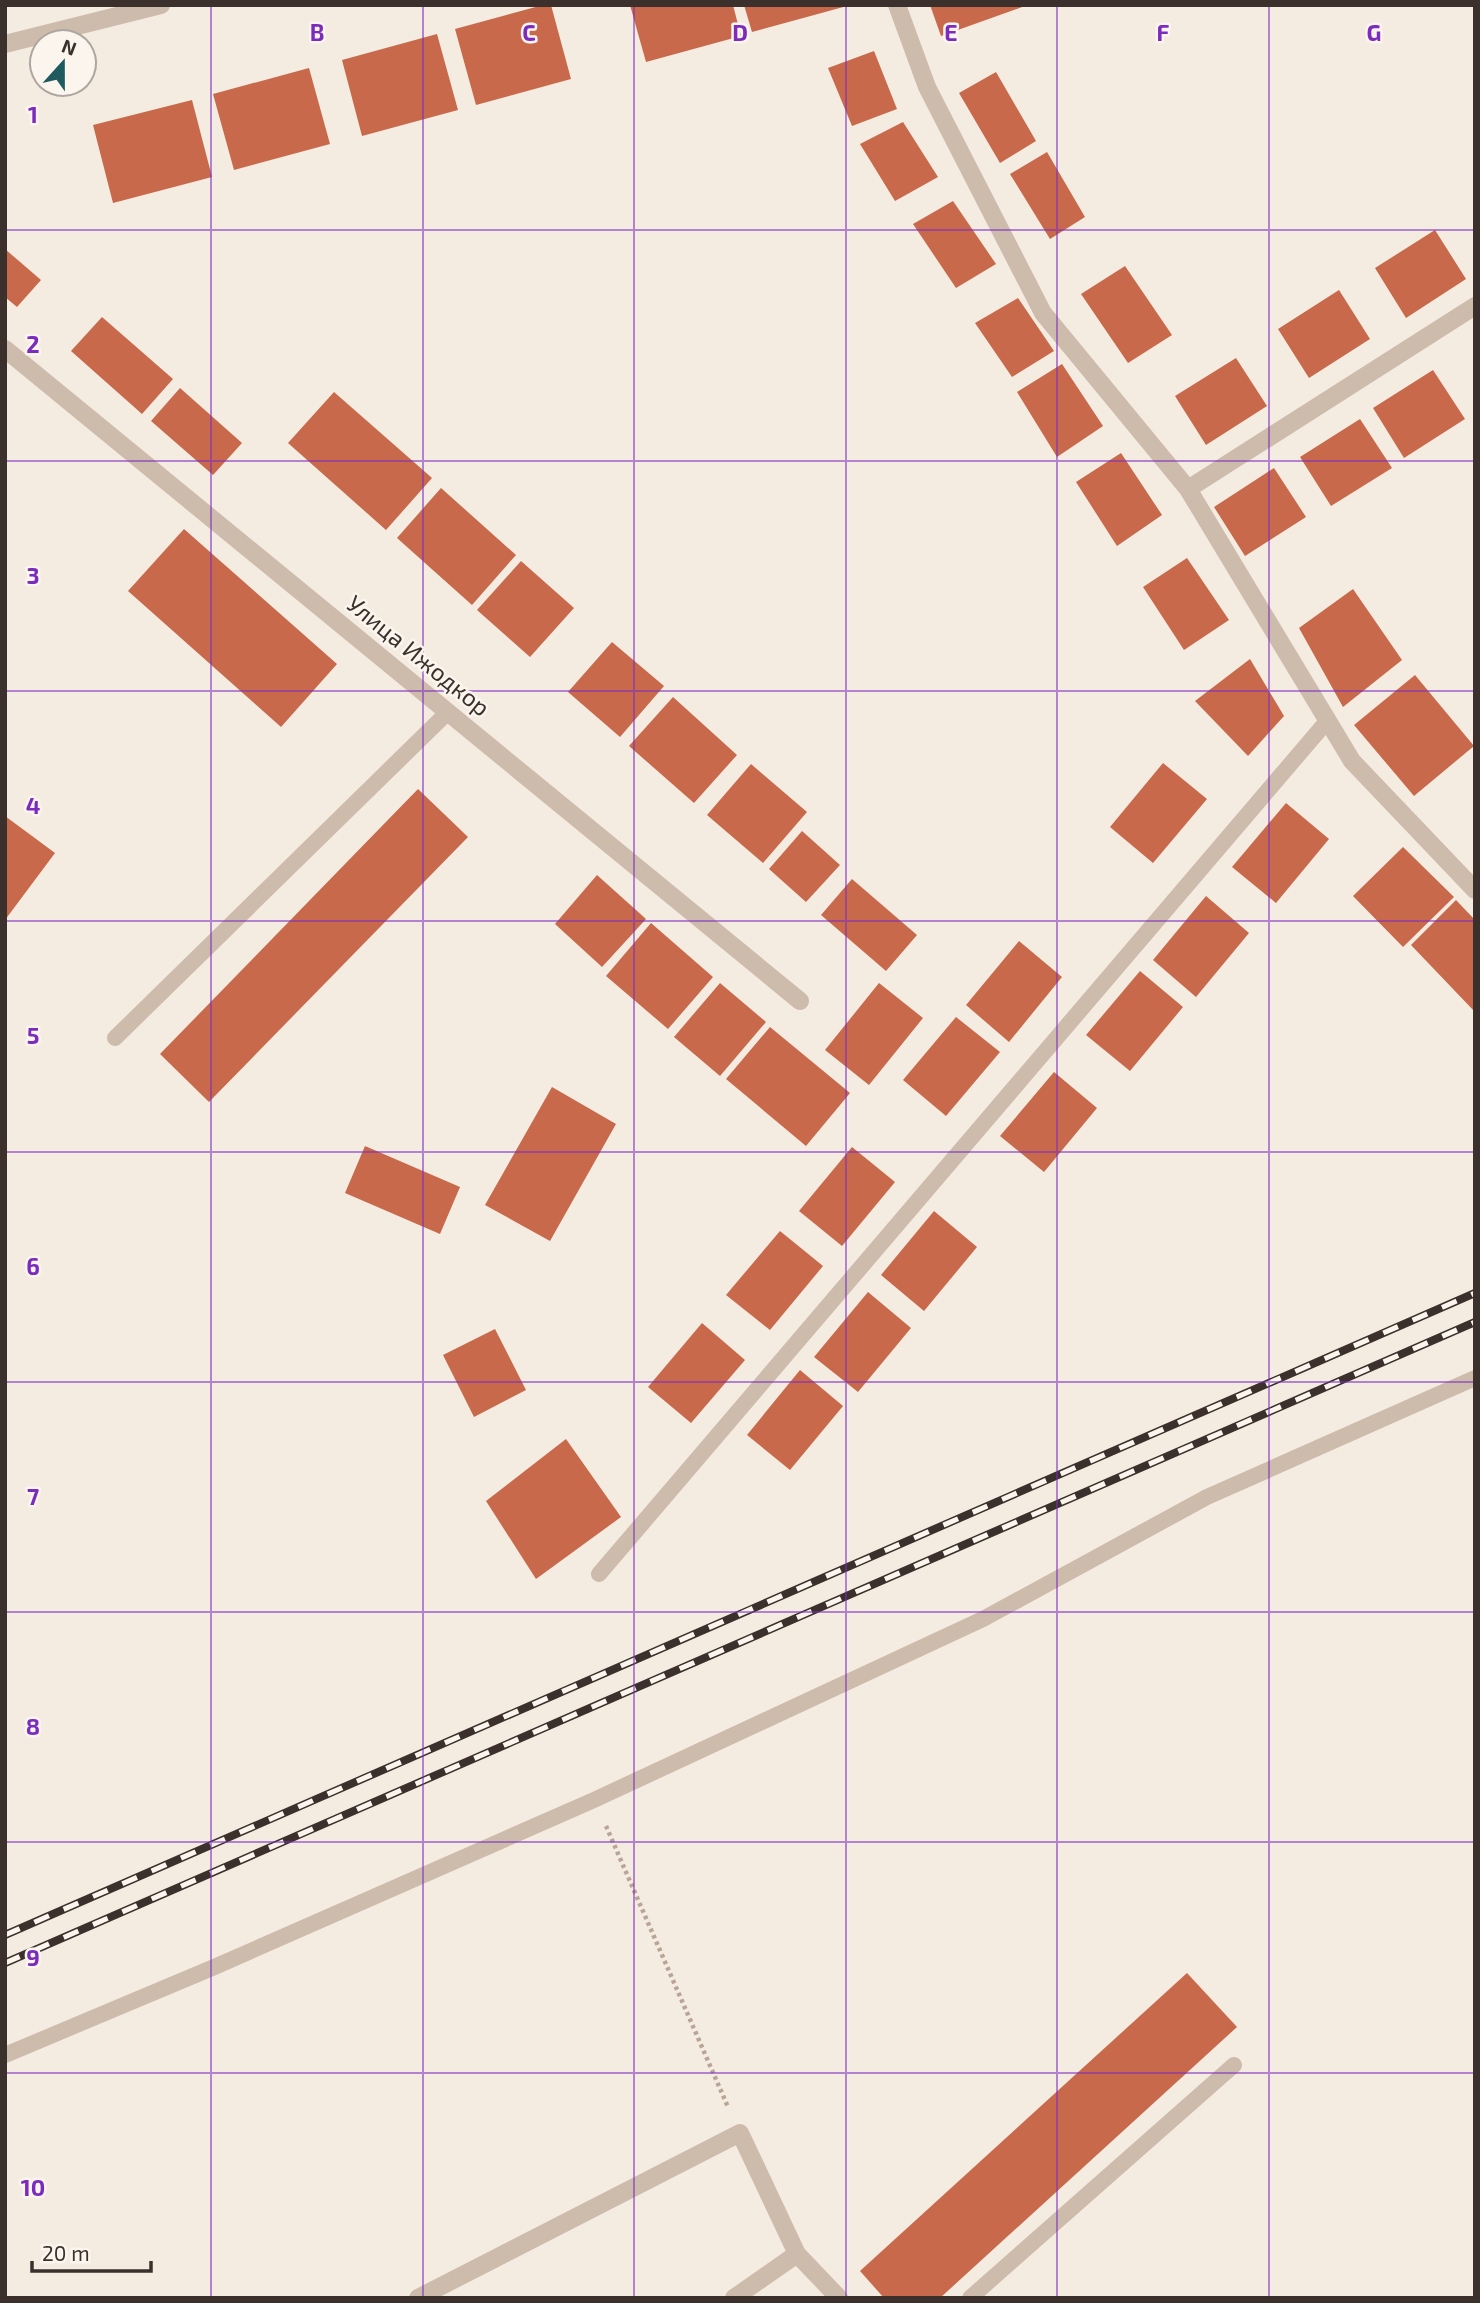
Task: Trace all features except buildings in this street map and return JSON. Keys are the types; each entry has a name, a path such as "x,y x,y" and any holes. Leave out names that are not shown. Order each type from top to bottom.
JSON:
{"street":[{"path":"5,44 161,5"},
{"path":"897,5 927,87 1043,313 1188,489 1352,761 1475,890"},
{"path":"1188,489 1475,306"},
{"name":"Улица Ижодкор","path":"5,349 800,1001"},
{"path":"418,2298 740,2133 797,2254 839,2298"},
{"path":"734,2298 797,2254"}],"lane":[{"path":"115,1038 448,712"},
{"path":"598,1574 1328,720"},
{"path":"5,2055 212,1968 594,1800 983,1619 1207,1497 1475,1378"},
{"path":"970,2298 1234,2065"}],"path":[{"path":"594,1800 740,2133"}],"railway":[{"path":"5,1935 1475,1293"},
{"path":"5,1963 1475,1322"}]}
